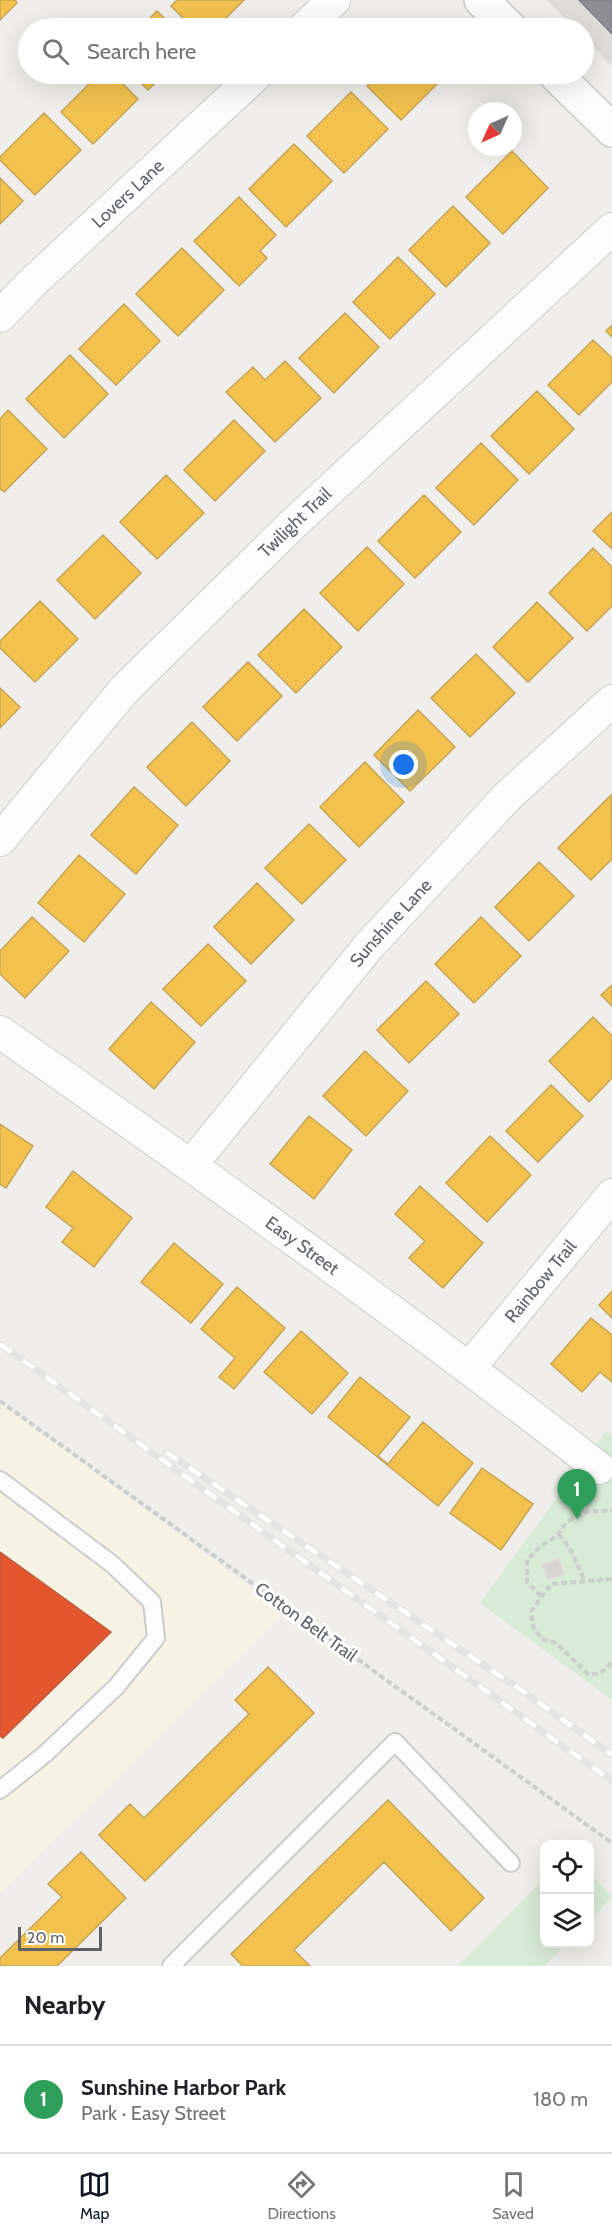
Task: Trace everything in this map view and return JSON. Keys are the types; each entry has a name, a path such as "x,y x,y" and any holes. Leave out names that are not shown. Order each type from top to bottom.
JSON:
{"main road":[{"path":"481,0 500,18"},
{"path":"565,84 612,130"}],"street":[{"path":"315,18 334,0"},
{"name":"Lovers Lane","path":"0,316 33,282 246,84"},
{"name":"Twilight Trail","path":"0,840 132,682 295,522 612,229"},
{"name":"Sunshine Lane","path":"191,1165 368,947 508,796 612,701"},
{"name":"Easy Street","path":"0,1032 191,1165 470,1367 599,1468"},
{"name":"Rainbow Trail","path":"470,1367 612,1195"}],"lane":[{"path":"0,1480 112,1564 152,1602 156,1638 116,1687 45,1754 0,1790"},
{"path":"171,1966 395,1742 511,1863"}],"path":[{"name":"Cotton Belt Trail","path":"0,1401 612,1843"},
{"path":"542,1596 527,1582 527,1560 558,1534 566,1522 587,1512 612,1510"},
{"path":"558,1534 570,1549 585,1581"},
{"path":"612,1579 551,1584 531,1611 533,1627 542,1640 556,1642 588,1674 599,1674 612,1663"}],"shaded area":[{"path":"546,0 612,0 612,66 594,48 594,18 565,18"},
{"path":"0,1402 284,1612 0,1894"}],"green space":[{"path":"606,1431 612,1435 612,1700 480,1603"},
{"path":"594,1877 612,1897 594,1916"},
{"path":"540,1883 540,1948 562,1948 545,1966 458,1966"}],"building: Homes":[{"path":"0,0 15,0 17,3 0,20"},
{"path":"177,0 244,0 226,18 183,18 171,6"},
{"path":"157,11 164,18 150,18"},
{"path":"89,84 123,84 138,99 93,144 61,112"},
{"path":"142,84 154,84 148,90"},
{"path":"369,84 437,84 401,120 367,86"},
{"path":"351,92 388,129 344,173 307,136"},
{"path":"44,113 81,150 35,195 0,160 0,157"},
{"path":"294,144 332,181 286,227 249,189"},
{"path":"507,156 517,156 548,188 503,234 466,197"},
{"path":"0,178 23,201 0,224"},
{"path":"239,197 276,235 260,251 267,258 239,286 194,241"},
{"path":"453,206 490,243 446,287 409,250"},
{"path":"182,248 224,290 178,336 136,294"},
{"path":"398,257 435,294 390,339 353,302"},
{"path":"124,304 160,341 116,385 79,349"},
{"path":"345,313 379,347 334,393 299,358"},
{"path":"612,325 612,337 606,331"},
{"path":"593,340 612,358 612,382 579,415 548,385"},
{"path":"70,355 108,394 64,438 26,399"},
{"path":"285,361 321,398 275,442 226,392 253,367 265,380"},
{"path":"537,391 574,429 529,474 491,436"},
{"path":"8,410 47,449 4,492 0,489 0,419"},
{"path":"234,420 265,451 215,501 184,470"},
{"path":"481,443 518,480 474,525 436,488"},
{"path":"166,475 204,513 157,559 120,522"},
{"path":"424,495 461,532 415,578 378,541"},
{"path":"612,512 612,549 593,531"},
{"path":"103,535 141,573 95,619 57,580"},
{"path":"367,547 404,584 358,631 320,593"},
{"path":"593,548 612,567 612,606 587,631 549,593"},
{"path":"40,601 78,639 35,682 0,648 0,641"},
{"path":"537,602 573,638 528,682 493,647"},
{"path":"304,609 342,647 296,693 258,655"},
{"path":"476,654 515,693 470,737 431,698"},
{"path":"248,662 282,696 237,741 203,707"},
{"path":"0,688 20,707 0,728"},
{"path":"418,710 455,747 410,791 374,755"},
{"path":"192,722 230,761 186,806 147,767"},
{"path":"365,762 404,802 359,847 320,807"},
{"path":"134,787 178,825 136,874 91,835"},
{"path":"611,795 612,859 591,880 558,848"},
{"path":"309,824 346,860 302,904 265,868"},
{"path":"79,855 125,894 84,942 38,903"},
{"path":"539,862 574,896 529,941 495,907"},
{"path":"257,883 294,920 251,964 214,927"},
{"path":"32,917 69,951 25,998 0,974 0,951"},
{"path":"481,917 521,956 474,1003 435,964"},
{"path":"208,944 246,981 201,1026 163,989"},
{"path":"426,981 459,1014 409,1063 377,1030"},
{"path":"612,985 612,1006 601,995"},
{"path":"151,1002 195,1042 154,1089 109,1049"},
{"path":"593,1017 612,1036 612,1078 589,1102 549,1061"},
{"path":"365,1051 408,1091 366,1136 323,1096"},
{"path":"551,1085 583,1116 538,1162 506,1131"},
{"path":"309,1116 352,1150 314,1199 270,1164"},
{"path":"0,1124 33,1146 6,1188 0,1184"},
{"path":"490,1136 531,1175 487,1222 446,1183"},
{"path":"73,1171 132,1218 94,1267 62,1242 73,1228 46,1207"},
{"path":"420,1186 483,1243 443,1288 409,1258 425,1241 395,1214"},
{"path":"174,1243 223,1284 191,1323 141,1282"},
{"path":"237,1287 285,1328 234,1389 219,1377 235,1358 201,1329"},
{"path":"612,1291 612,1318 599,1305"},
{"path":"591,1318 612,1335 612,1382 600,1372 582,1392 551,1364"},
{"path":"301,1331 348,1373 312,1414 264,1372"},
{"path":"360,1377 410,1417 378,1456 388,1464 423,1422 473,1463 438,1506 328,1417"},
{"path":"482,1468 533,1504 501,1550 450,1513"},
{"path":"268,1667 314,1713 145,1881 99,1835 130,1804 144,1818 249,1714 235,1700"},
{"path":"388,1800 484,1898 451,1931 384,1862 294,1950 310,1966 243,1966 231,1954"},
{"path":"81,1852 126,1898 57,1966 0,1966 0,1958 62,1897 48,1884"}],"building: Shops":[{"path":"0,1552 111,1632 3,1738 0,1736"}],"building: Industry":[{"path":"579,0 612,0 612,34"}],"building: Other":[{"path":"559,1559 564,1574 548,1580 542,1564"}],"railway":[{"path":"0,1344 612,1781"},
{"path":"166,1452 524,1692 612,1755"}],"place":[{"name":"Sunshine Harbor Park","path":"577,1519"}]}
